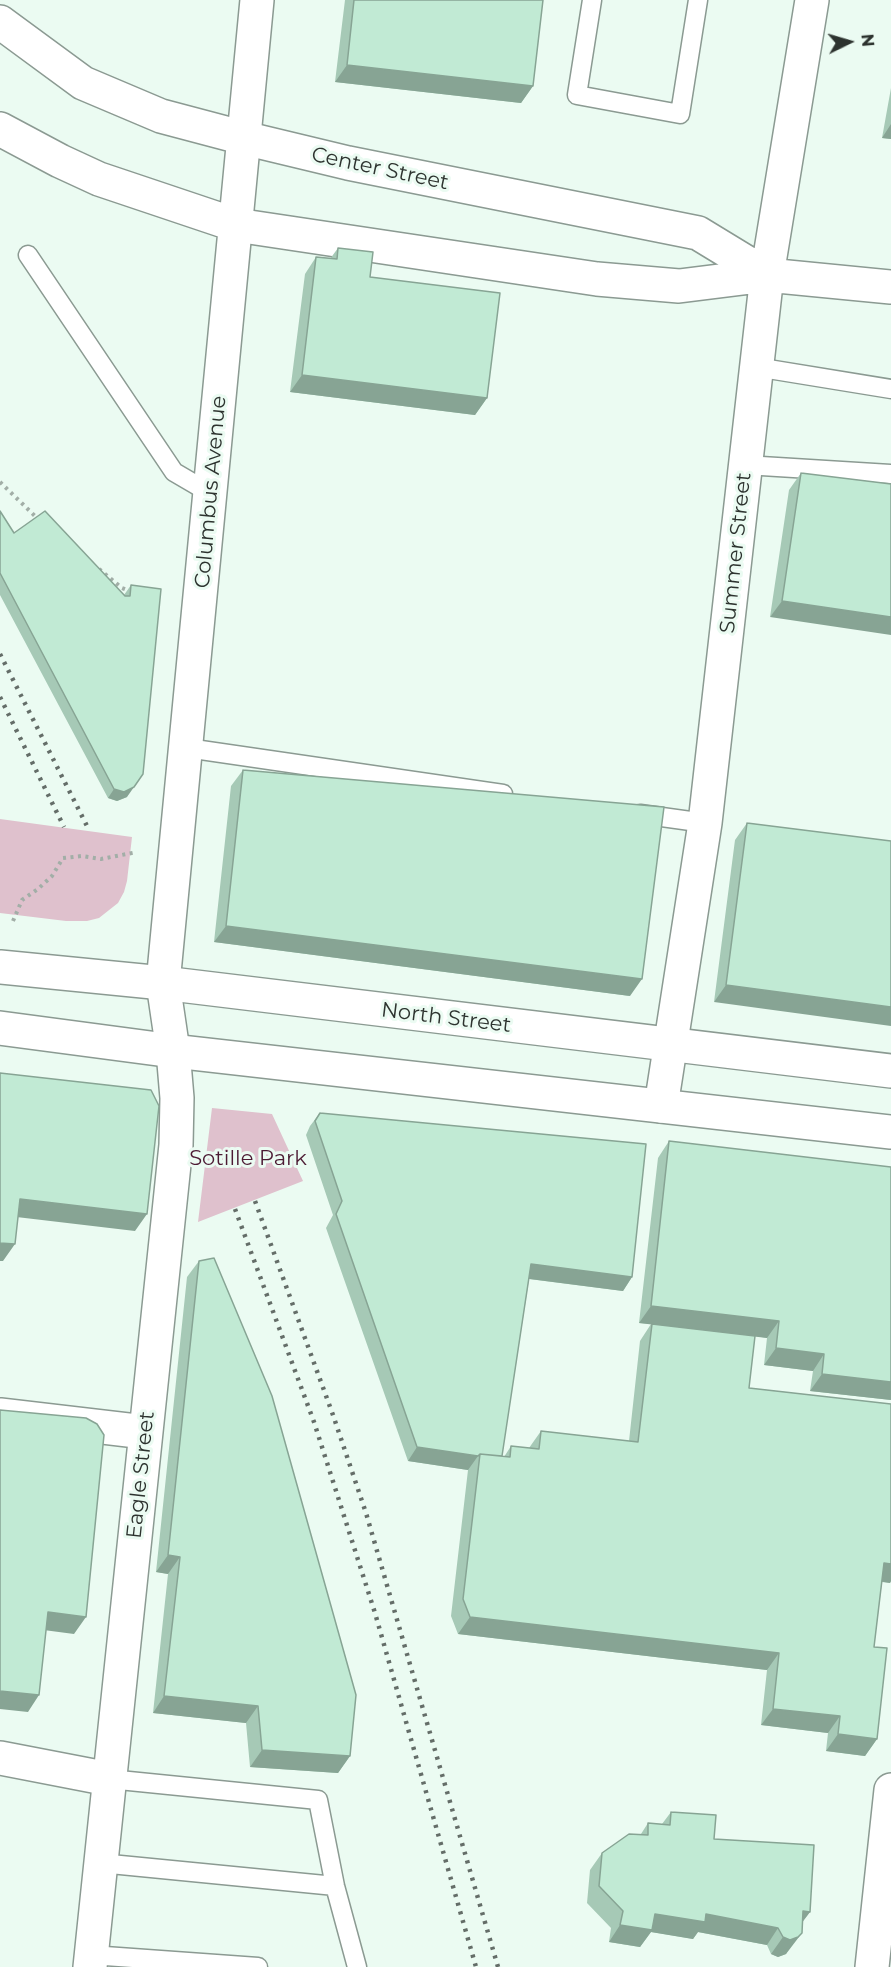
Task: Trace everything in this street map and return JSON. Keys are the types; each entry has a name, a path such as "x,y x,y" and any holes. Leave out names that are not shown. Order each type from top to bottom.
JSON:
{"street":[{"name":"Columbus Avenue","path":"163,983 257,0"},
{"name":"Summer Street","path":"661,1106 705,823 767,275 812,0"},
{"path":"0,22 83,83"},
{"name":"Center Street","path":"0,38 83,83 161,116 348,163 698,233 767,275"},
{"name":"Center Street","path":"0,129 99,179 236,225 597,279 679,286 767,275 891,287"},
{"name":"North Street","path":"0,967 163,983 891,1071"},
{"name":"Eagle Street","path":"91,1961 176,1145 177,1098 163,983"},
{"path":"0,1028 173,1051 891,1132"},
{"path":"0,1415 145,1432"},
{"path":"0,1758 109,1779"},
{"path":"872,1967 887,1851 891,1790"}],"lane":[{"path":"592,0 577,95 680,114 698,0"},
{"path":"28,255 174,472 210,493"},
{"path":"756,368 891,389"},
{"path":"745,465 891,474"},
{"path":"187,748 517,796"},
{"path":"623,811 705,823"},
{"path":"109,1779 318,1800 334,1886 357,1967"},
{"path":"100,1863 334,1886"},
{"path":"91,1961 258,1967"}],"path":[{"path":"0,482 45,525"},
{"path":"97,567 122,588 138,594"},
{"path":"119,595 122,588"},
{"path":"13,921 22,900 38,890 52,876 63,858 82,856 101,859 137,852"}],"green space":[{"path":"0,819 132,837 127,881 118,903 99,918 87,921 66,921 0,913"},
{"name":"Sotille Park","path":"212,1108 272,1114 303,1181 198,1222"}],"building":[{"path":"354,0 543,0 533,86 347,65"},
{"path":"338,248 373,252 370,277 500,293 487,398 302,375 316,257 337,259"},
{"path":"801,473 891,484 891,617 782,601"},
{"path":"0,511 14,533 45,511 125,596 130,596 131,585 161,589 143,774 134,787 124,792 114,789 0,573"},
{"path":"243,770 664,807 642,979 226,926"},
{"path":"747,823 891,841 891,1007 726,985"},
{"path":"0,1073 151,1090 159,1106 147,1214 20,1199 15,1244 0,1243"},
{"path":"320,1113 646,1144 632,1277 531,1264 502,1456 480,1454 478,1456 417,1447 336,1214 342,1201 315,1121"},
{"path":"669,1141 891,1167 891,1382 822,1374 824,1354 776,1348 779,1321 651,1306"},
{"path":"214,1258 272,1396 356,1695 350,1756 262,1750 258,1706 164,1696 180,1557 168,1555 199,1261"},
{"path":"652,1324 755,1336 749,1388 891,1404 891,1564 884,1563 874,1647 887,1648 877,1739 838,1734 840,1716 773,1709 779,1653 470,1617 463,1599 480,1454 510,1457 511,1446 539,1449 541,1431 638,1442"},
{"path":"0,1410 86,1418 97,1424 104,1435 86,1617 48,1612 39,1695 0,1691"},
{"path":"671,1812 716,1815 714,1839 814,1845 810,1912 803,1911 802,1933 790,1940 783,1937 778,1928 706,1914 705,1922 655,1914 652,1930 620,1925 623,1911 599,1886 602,1853 629,1834 648,1835 648,1823 670,1825"}],"railway":[{"path":"0,654 89,830"},
{"path":"0,697 64,827"},
{"path":"255,1201 366,1513 498,1967"},
{"path":"235,1209 314,1422 375,1613 476,1967"}]}
